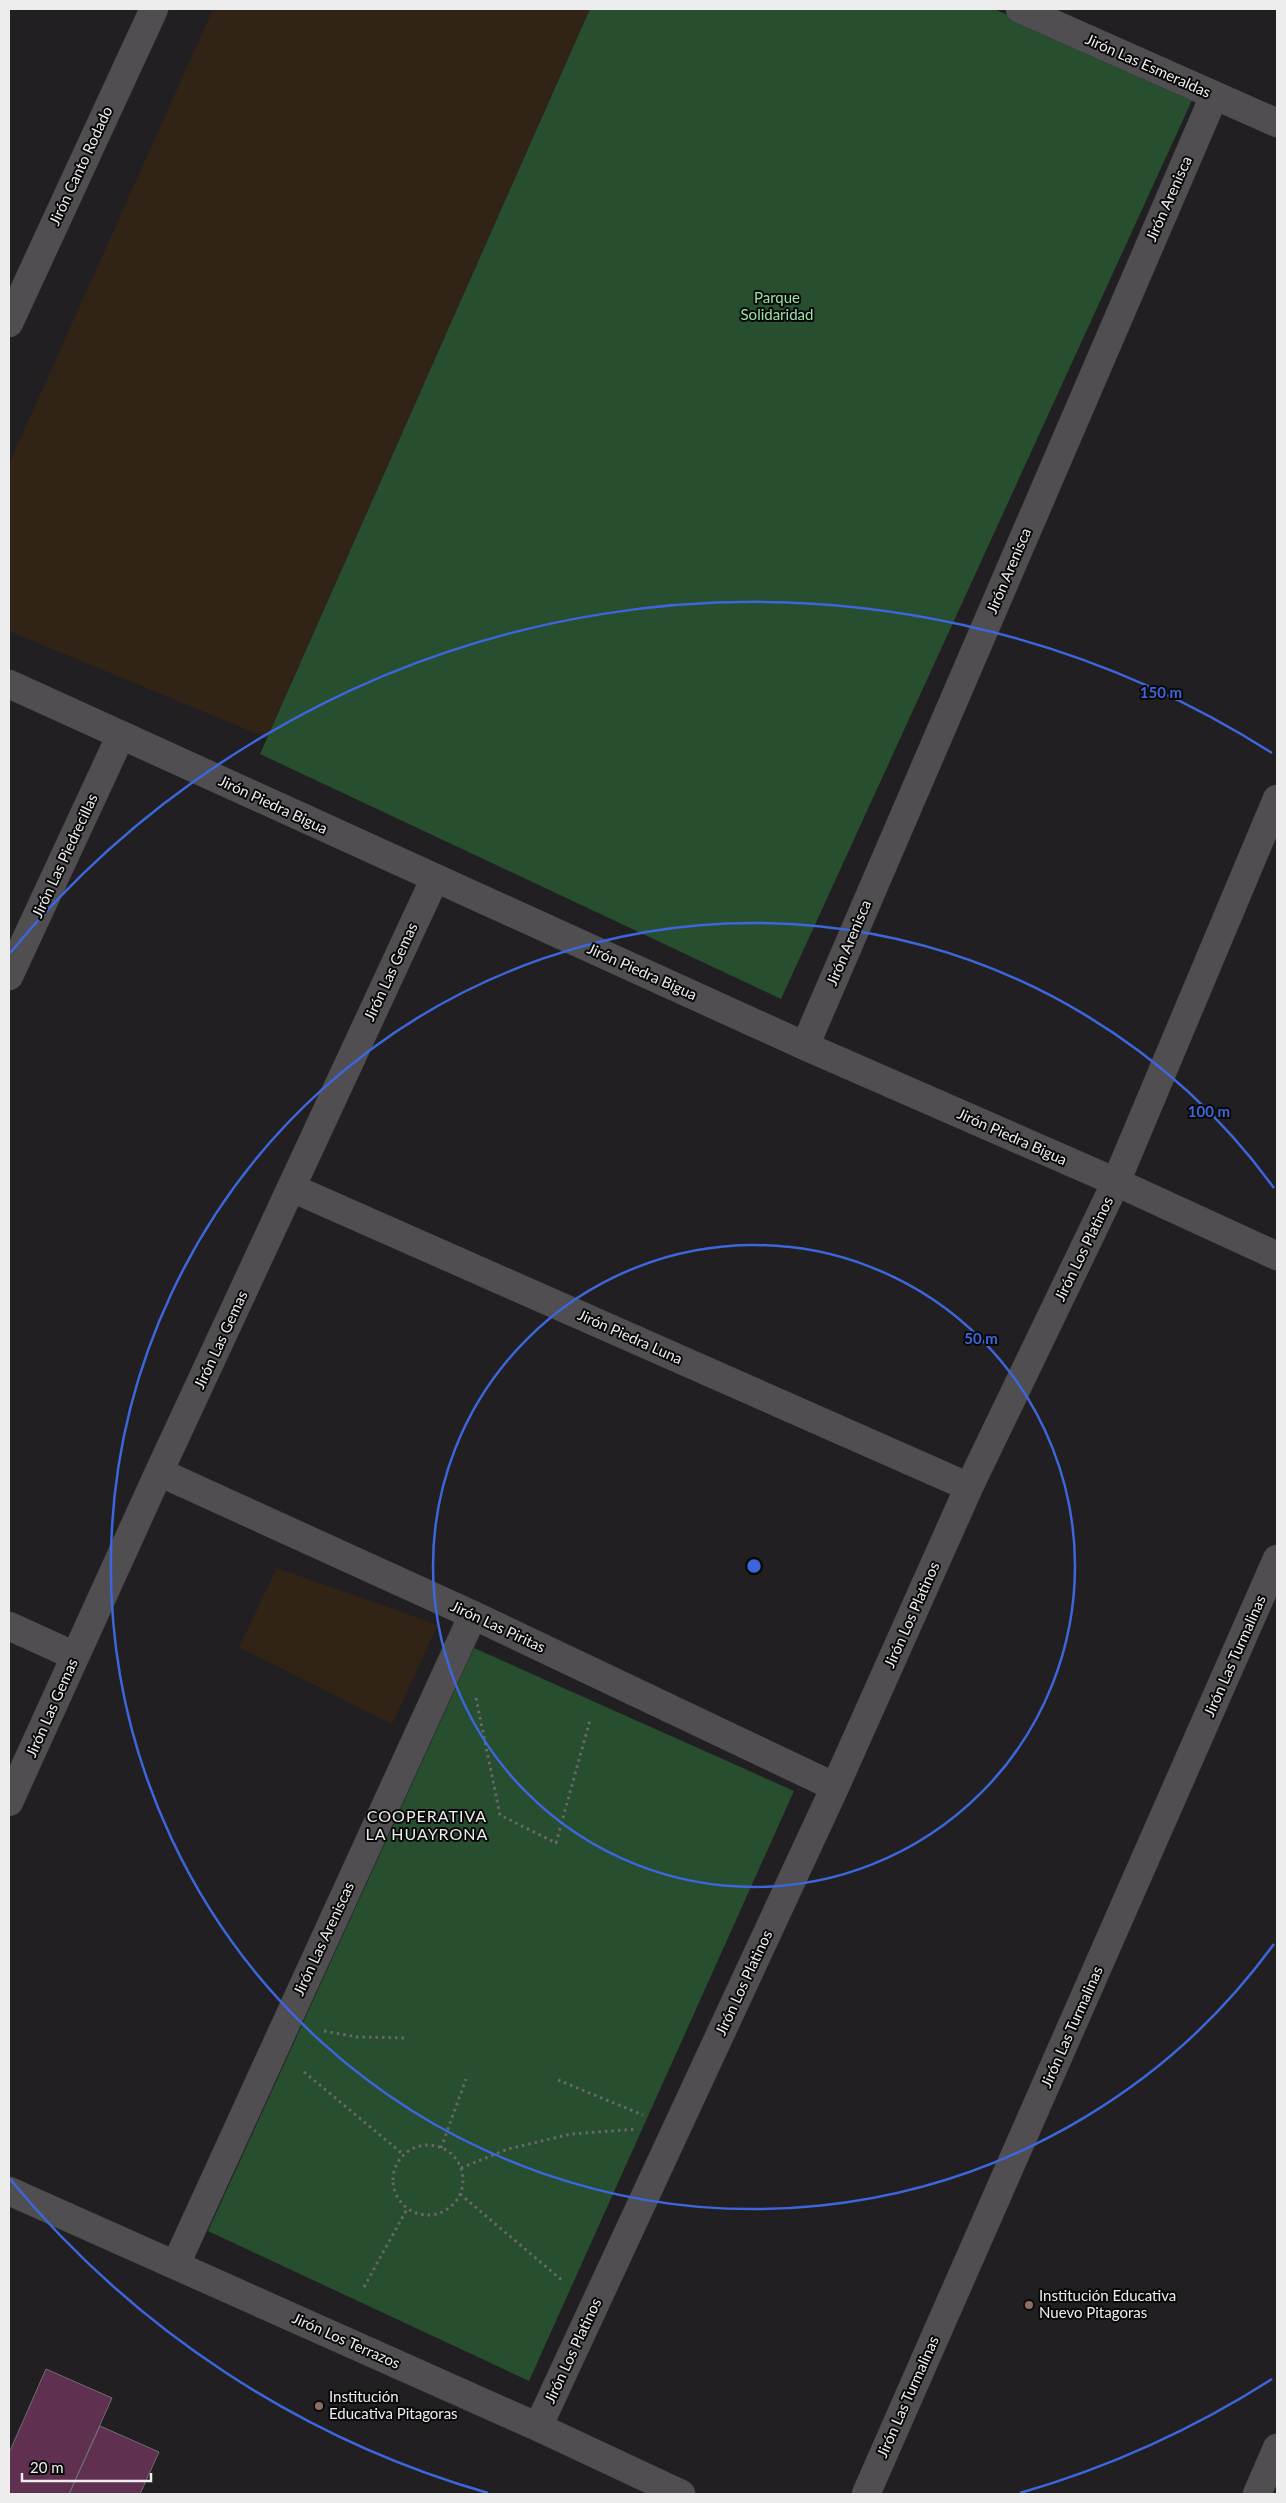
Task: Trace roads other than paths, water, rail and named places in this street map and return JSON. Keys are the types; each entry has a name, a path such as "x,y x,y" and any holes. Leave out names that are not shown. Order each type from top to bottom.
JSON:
{"street":[{"name":"Jirón Canto Rodado","path":"9,323 154,9"},
{"name":"Jirón Las Esmeraldas","path":"1020,9 1277,123"},
{"name":"Jirón Arenisca","path":"804,1046 1214,96"},
{"name":"Jirón Piedra Bigua","path":"9,684 804,1046 1116,1182 1277,1256"},
{"name":"Jirón Las Piedrecillas","path":"9,976 121,735"},
{"name":"Jirón Los Platinos","path":"538,2427 835,1786 969,1487 1116,1182 1277,799"},
{"name":"Jirón Las Gemas","path":"9,1802 159,1472 435,878"},
{"name":"Jirón Piedra Luna","path":"292,1188 969,1487"},
{"name":"Jirón Las Piritas","path":"159,1472 473,1614 835,1786"},
{"name":"Jirón Las Turmalinas","path":"866,2494 1277,1559"},
{"name":"Jirón Las Areniscas","path":"176,2264 473,1614"},
{"path":"9,1626 75,1656"},
{"name":"Jirón Los Terrazos","path":"9,2191 538,2427 680,2494"},
{"path":"1257,2494 1277,2448"}],"place":[{"name":"Institución Educativa Nuevo Pitagoras","path":"1029,2305"},
{"name":"Institución Educativa Pitagoras","path":"319,2406"}],"district":[{"name":"COOPERATIVA LA HUAYRONA","path":"427,1825"}],"park label":[{"name":"Parque Solidaridad","path":"777,306"}]}
